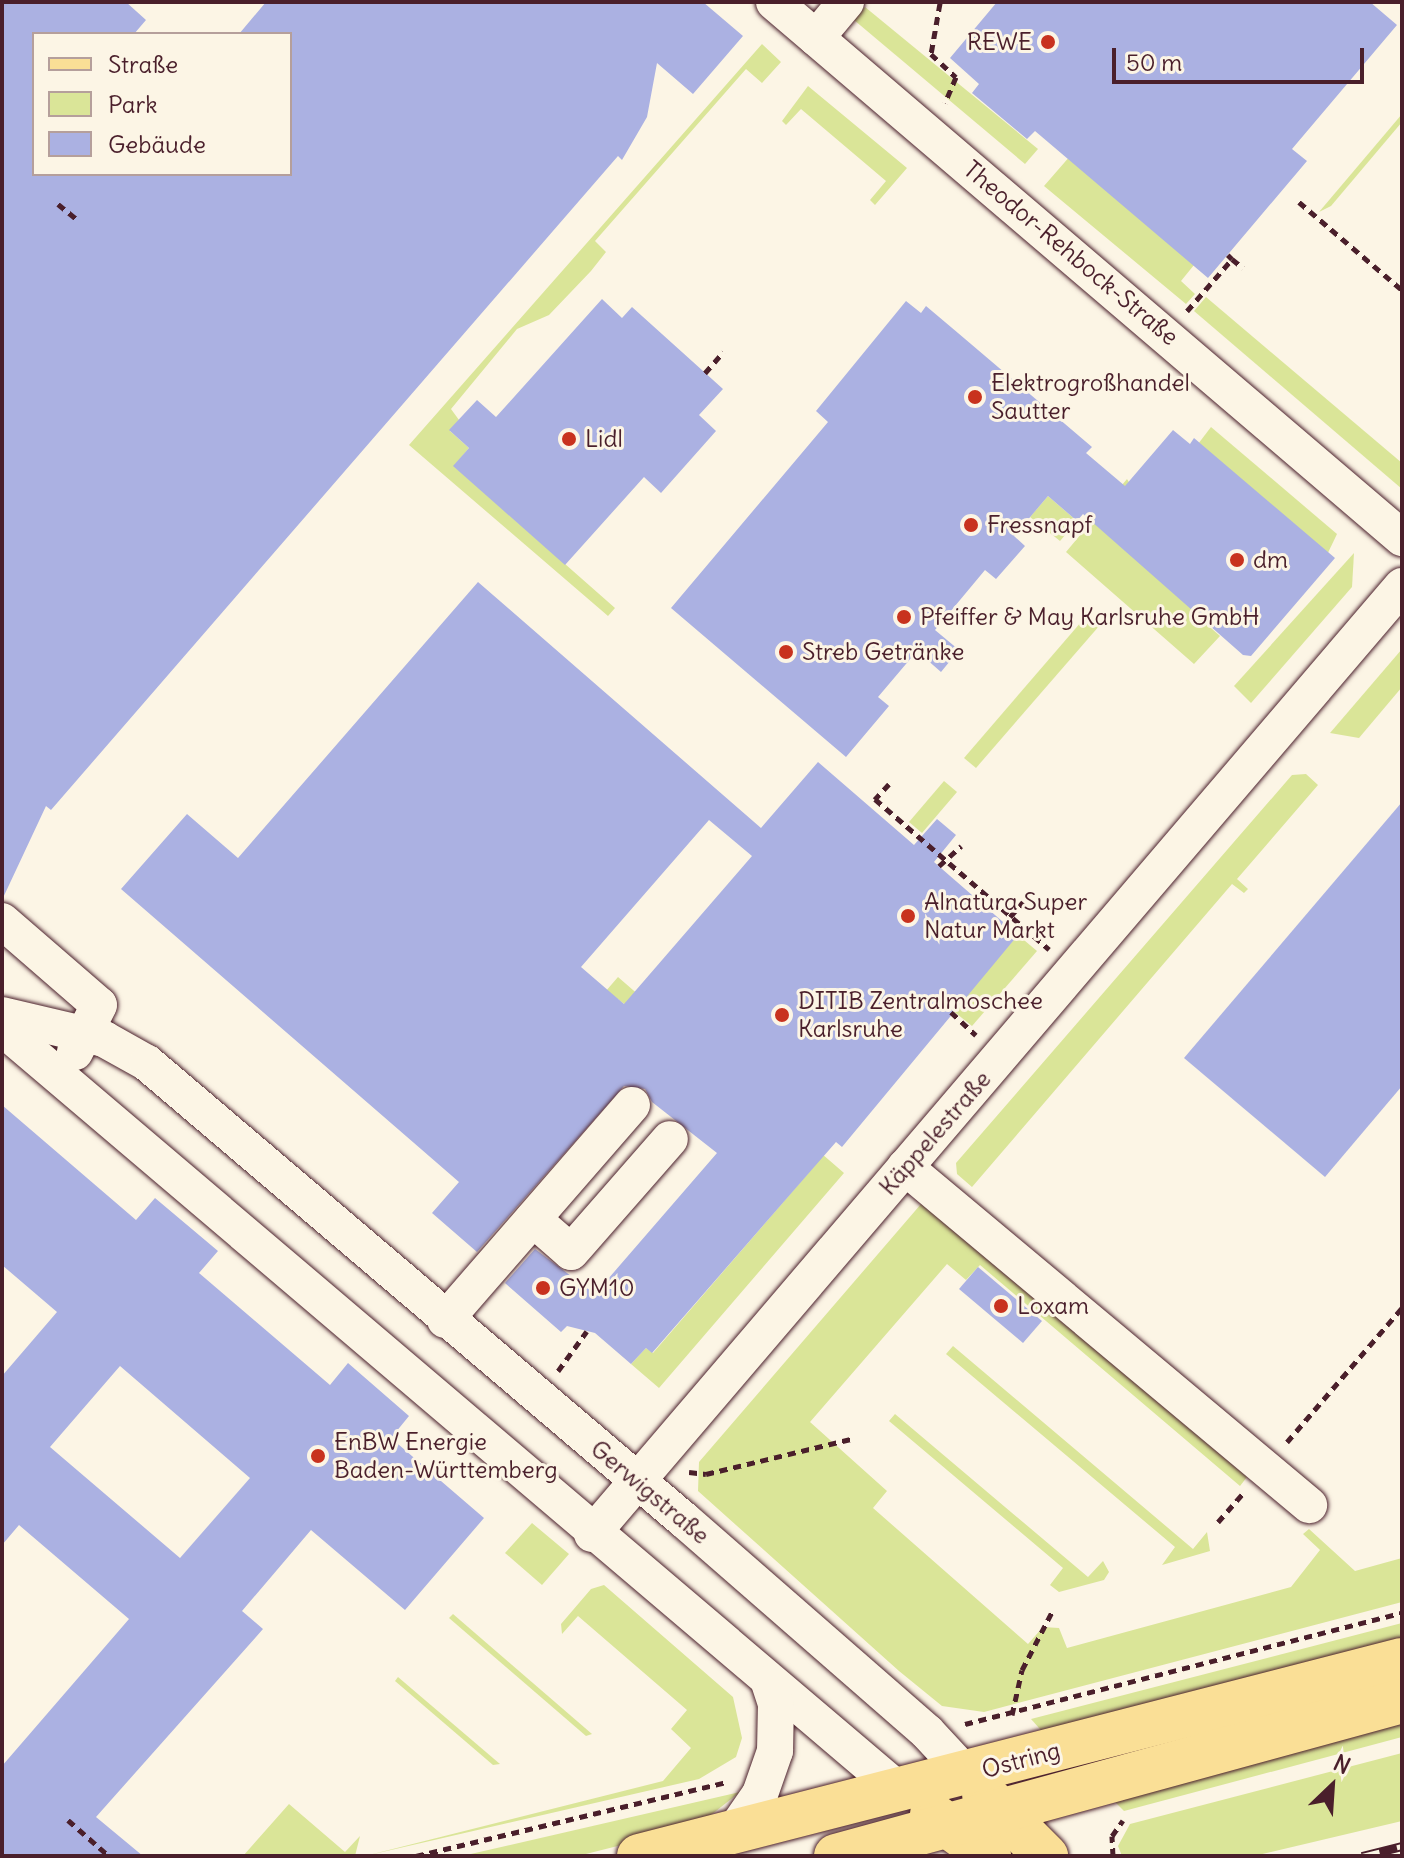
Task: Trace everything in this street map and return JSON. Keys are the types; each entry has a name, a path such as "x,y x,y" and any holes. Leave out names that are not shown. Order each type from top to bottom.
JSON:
{"main road":[{"name":"Ostring","path":"639,1856 901,1792 1402,1660"},
{"name":"Ostring","path":"836,1856 1402,1701"},
{"name":"Gerwigstraße","path":"966,1774 1046,1856"},
{"path":"901,1792 989,1856"}],"street":[{"name":"Theodor-Rehbock-Straße","path":"774,2 1167,334 1402,538"},
{"path":"816,38 846,2"},
{"name":"Käppelestraße","path":"592,1534 1402,586"},
{"path":"2,921 99,1005 60,1081"},
{"name":"Gerwigstraße","path":"2,1015 85,1034 147,1063 536,1396 643,1474 927,1732 966,1774"},
{"path":"2,1028 60,1081 592,1534 901,1792"},
{"path":"445,1320 632,1105"},
{"path":"533,1219 571,1252 670,1139"},
{"path":"905,1167 1309,1505"},
{"path":"733,1833 768,1777 778,1732 769,1683"}],"path":[{"path":"940,3 931,54 956,77 944,104"},
{"path":"1299,202 1402,290"},
{"path":"58,204 79,221"},
{"path":"1167,334 1230,257 1243,268"},
{"path":"705,373 723,352"},
{"path":"889,784 875,799 1074,971"},
{"path":"939,866 961,846"},
{"path":"1010,917 1023,902"},
{"path":"1218,1522 1402,1308"},
{"path":"536,1396 587,1331"},
{"path":"643,1474 706,1474 851,1439"},
{"path":"1012,1715 1022,1670 1053,1610"},
{"path":"927,1732 1012,1715 1402,1613"},
{"path":"416,1856 768,1777"},
{"path":"68,1820 109,1856"},
{"path":"1113,1856 1119,1822"}],"green space":[{"path":"1204,2 1194,265 1181,281 1195,294 1186,304 1044,186"},
{"path":"865,7 1038,149 1025,164 854,20"},
{"path":"762,44 781,62 762,83 746,69 595,241 606,252 591,271 549,315 517,329 451,409 459,420 450,431 469,448 454,466 615,608 608,616 409,445"},
{"path":"808,86 907,168 875,205 870,200 886,181 801,109 786,125 782,121"},
{"path":"1402,114 1402,122 1331,206 1319,212"},
{"path":"1206,297 1402,463 1402,489 1194,311"},
{"path":"1211,427 1337,534 1325,559 1195,448"},
{"path":"1127,479 1209,612 1202,620 1220,636 1194,664 1066,552"},
{"path":"1048,496 1077,521 1060,541 1030,517"},
{"path":"1354,553 1352,587 1251,703 1234,686"},
{"path":"1088,614 1100,625 976,768 964,758"},
{"path":"1402,649 1402,687 1359,738 1330,733"},
{"path":"1306,774 1318,785 1237,879 1248,889 1244,893 1232,884 972,1187 957,1174 956,1163 1292,775"},
{"path":"944,781 957,792 922,833 909,822"},
{"path":"1018,935 1037,951 972,1026 952,1010"},
{"path":"618,977 844,1173 659,1388 631,1364 646,1348 653,1353 817,1163 618,999 473,1145"},
{"path":"921,1204 1247,1477 1240,1486 980,1265 966,1280 947,1264 810,1422 887,1491 873,1508 1028,1644 1043,1627 1059,1628 1067,1648 1291,1587 1320,1550 1303,1534 1309,1529 1355,1571 1402,1558 1402,1602 984,1712 942,1706 899,1671 698,1491 699,1462"},
{"path":"953,1346 1193,1549 1207,1532 1210,1551 1162,1565 1175,1547 946,1354"},
{"path":"895,1414 1088,1577 1103,1561 1109,1572 1104,1580 1059,1592 1050,1585 1063,1568 889,1421"},
{"path":"532,1523 569,1554 542,1585 505,1553"},
{"path":"604,1585 733,1697 742,1738 736,1757 699,1779 365,1856 663,1781 691,1748 671,1729 687,1710 578,1616 562,1634 561,1624 591,1589"},
{"path":"453,1614 592,1734 586,1736 449,1618"},
{"path":"1402,1623 1402,1643 1047,1737 1031,1719"},
{"path":"398,1677 500,1764 493,1765 395,1681"},
{"path":"1402,1715 1402,1737 1124,1811 1112,1799"},
{"path":"1402,1753 1402,1821 1254,1856 1122,1856 1118,1846 1130,1824"},
{"path":"740,1792 697,1826 578,1856 462,1856"},
{"path":"289,1804 345,1852 360,1836 355,1856 243,1856"}],"building":[{"path":"2,2 126,2 146,20 136,32 32,32 32,176 292,176 292,32 241,32 266,2 703,2 743,36 693,94 657,63 647,117 622,160 618,156 51,810 46,806 2,900"},
{"path":"997,2 1370,2 1397,25 1292,149 1307,161 1208,278 1035,131 1027,139 972,93 979,84 950,58"},
{"name":"Lidl","path":"602,299 622,318 632,307 723,389 699,415 716,431 661,493 644,477 565,565 453,466 469,448 449,430 477,400 496,417"},
{"path":"906,301 921,313 926,306 958,333 1092,447 1086,453 1125,486 1173,430 1190,444 1194,438 1335,558 1251,656 1243,655 1083,514 1077,521 1048,496 1014,536 1025,546 996,579 985,570 935,630 959,650 941,672 917,651 878,697 889,706 846,757 671,608 828,422 816,411"},
{"path":"478,582 761,828 818,762 914,845 937,819 956,835 934,862 1018,935 842,1147 836,1142 652,1353 646,1348 631,1364 595,1333 567,1326 561,1332 505,1283 535,1249 595,1294 717,1153 652,1102 645,1089 624,1086 477,1252 432,1213 459,1182 121,889 187,814 238,858","holes":["709,820 752,856 624,1004 581,967"]},
{"path":"1402,802 1402,1086 1325,1177 1184,1058"},
{"name":"EnBW Energie Baden-Württemberg","path":"2,1105 136,1220 155,1198 218,1251 199,1273 330,1385 348,1363 409,1416 391,1438 484,1518 405,1610 311,1530 242,1611 263,1629 96,1817 143,1856 2,1856 2,1766 129,1619 19,1525 2,1545 2,1376 57,1312 2,1265","holes":["120,1366 250,1478 180,1558 50,1447"]},
{"path":"978,1267 1042,1321 1023,1343 959,1289"}],"railway":[{"path":"1362,1856 1402,1846"}],"place":[{"name":"REWE","path":"1048,42"},
{"name":"Elektrogroßhandel Sautter","path":"975,397"},
{"name":"Lidl","path":"569,439"},
{"name":"Fressnapf","path":"971,525"},
{"name":"dm","path":"1237,560"},
{"name":"Pfeiffer & May Karlsruhe GmbH","path":"904,617"},
{"name":"Streb Getränke","path":"786,652"},
{"name":"Alnatura Super Natur Markt","path":"908,916"},
{"name":"DITIB Zentralmoschee Karlsruhe","path":"782,1015"},
{"name":"GYM10","path":"543,1288"},
{"name":"Loxam","path":"1001,1306"},
{"name":"EnBW Energie Baden-Württemberg","path":"318,1456"}]}
